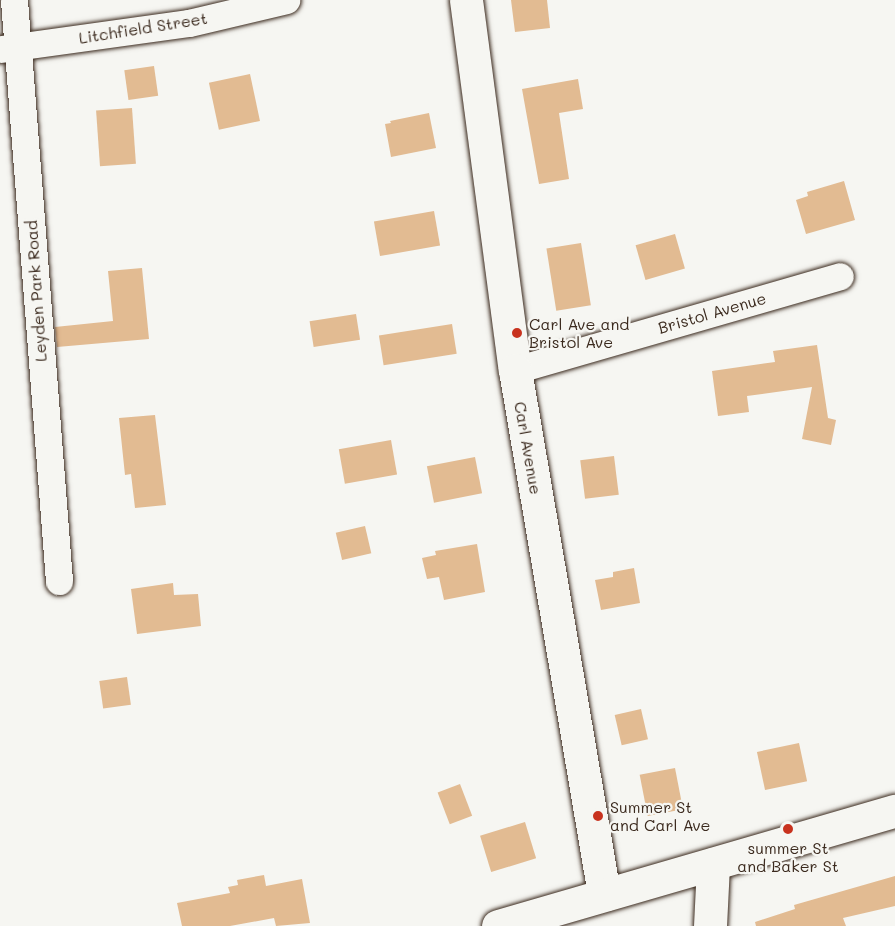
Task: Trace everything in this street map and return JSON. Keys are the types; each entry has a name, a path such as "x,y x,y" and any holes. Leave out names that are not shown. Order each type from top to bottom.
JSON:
{"street":[{"name":"Leyden Park Road","path":"14,0 9,48 59,581"},
{"name":"Litchfield Street","path":"9,48 189,23 285,0"},
{"name":"Carl Avenue","path":"466,0 515,370 604,894"},
{"name":"Bristol Avenue","path":"515,370 840,276"},
{"path":"498,926 895,811"},
{"path":"710,926 713,864"}],"building":[{"path":"511,0 547,0 550,28 515,32"},
{"path":"154,66 158,96 128,100 124,70"},
{"path":"250,74 260,121 219,130 209,83"},
{"path":"578,79 583,109 559,113 569,179 539,184 522,89"},
{"path":"132,108 136,164 100,166 96,111"},
{"path":"429,113 436,148 391,157 385,124"},
{"path":"844,181 855,220 806,234 796,200 808,196 807,192"},
{"path":"434,211 440,245 380,256 374,222"},
{"path":"675,234 685,269 646,280 636,245"},
{"path":"581,243 591,305 556,311 546,248"},
{"path":"142,268 149,339 57,347 55,327 113,321 108,271"},
{"path":"356,314 360,340 314,347 310,321"},
{"path":"452,324 457,354 384,365 379,336"},
{"path":"817,345 828,418 836,420 831,445 802,439 812,387 747,396 749,412 718,416 712,371 775,362 773,351"},
{"path":"155,415 166,505 135,508 131,474 125,475 119,418"},
{"path":"391,440 397,474 345,484 339,449"},
{"path":"614,456 619,495 585,499 580,460"},
{"path":"475,457 482,493 434,503 427,466"},
{"path":"365,526 371,553 342,560 336,533"},
{"path":"477,544 485,592 444,600 439,577 427,579 422,558 436,555 435,551"},
{"path":"634,568 640,603 601,610 595,580 613,577 613,572"},
{"path":"173,583 174,595 198,594 201,626 137,634 131,589"},
{"path":"127,677 131,705 103,709 99,681"},
{"path":"641,709 648,739 622,745 615,715"},
{"path":"799,743 807,781 765,790 757,752"},
{"path":"675,768 683,809 648,816 640,775"},
{"path":"460,784 472,816 450,824 438,793"},
{"path":"525,822 536,858 491,872 480,836"},
{"path":"264,875 266,886 302,879 310,923 276,926 274,918 230,926 182,926 177,903 230,893 228,887 238,885 237,880"},
{"path":"895,876 895,906 843,918 846,926 756,926 755,922 795,909 794,905"}],"place":[{"name":"Carl Ave and Bristol Ave","path":"517,333"},
{"name":"Summer St and Carl Ave","path":"598,816"},
{"name":"summer St and Baker St","path":"788,829"}]}
